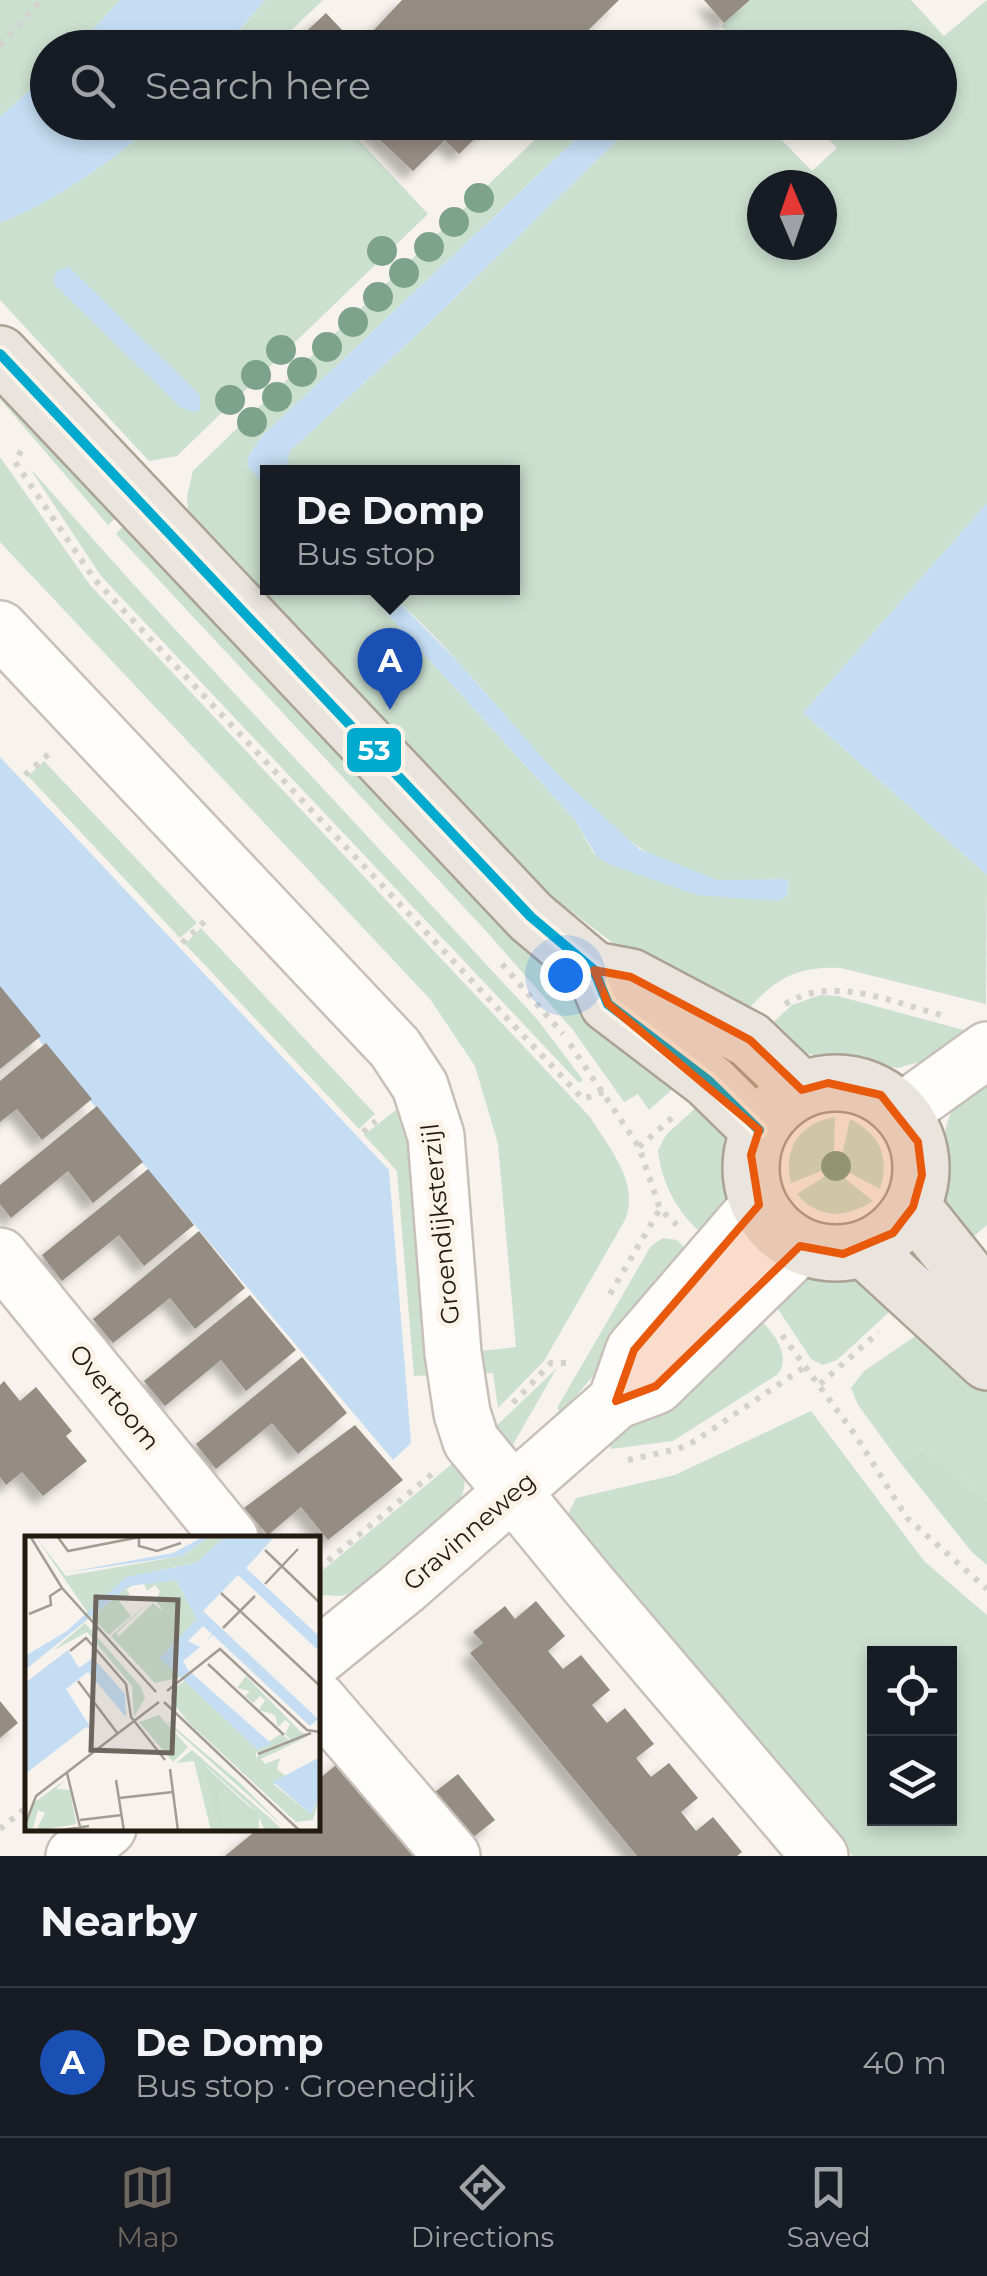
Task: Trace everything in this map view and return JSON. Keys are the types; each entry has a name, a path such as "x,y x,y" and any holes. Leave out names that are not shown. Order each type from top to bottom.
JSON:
{"main road":[{"path":"0,354 531,917 594,970 608,1004 709,1081 760,1130"},
{"path":"594,970 631,976 750,1040 802,1090"},
{"path":"828,1083 855,1085 880,1095 901,1112 918,1142 922,1175 913,1207 892,1233 864,1250 843,1254 800,1246 776,1230 759,1205 751,1181 751,1155 760,1130 777,1106 802,1090 828,1083"},
{"path":"913,1207 987,1300"},
{"path":"864,1250 987,1362"}],"street":[{"name":"Groendijksterzijl","path":"0,629 395,1048 420,1086 436,1136 453,1353 462,1413 471,1441 820,1856"},
{"path":"901,1112 987,1050"},
{"name":"Gravinneweg","path":"320,1663 616,1400 656,1386 733,1277 759,1205"},
{"name":"Gravinneweg","path":"733,1277 800,1246"},
{"name":"Overtoom","path":"0,1256 228,1536"},
{"path":"320,1665 452,1856"},
{"path":"74,1856 104,1831"}],"path":[{"path":"0,45 42,0"},
{"path":"35,458 24,445 15,462 95,580 583,1099 604,1092"},
{"path":"491,952 569,1042 604,1092 638,1147 660,1209 733,1277 847,1423 907,1518 987,1589"},
{"path":"0,1829 25,1808"}],"highlighted area":[{"path":"594,970 631,977 750,1040 802,1090 828,1083 881,1095 918,1142 922,1175 913,1207 893,1233 843,1254 800,1246 656,1386 616,1401 634,1350 759,1205 751,1155 759,1130 608,1004"}],"green space":[{"path":"0,0 120,0 93,30 30,30 30,90 0,117"},
{"path":"265,0 323,0 292,30 240,30"},
{"path":"750,0 911,0 938,30 725,30 721,26"},
{"path":"987,0 987,503 803,713 987,875 986,1004 841,968 824,968 785,978 742,1016 629,955 535,884 266,595 370,595 575,820 594,854 779,901 787,895 789,882 785,879 716,880 678,869 642,850 575,793 452,655 392,595 520,595 520,465 287,465 290,451 421,331 618,140 782,140 811,170 747,170 747,260 837,260 837,170 813,170 837,148 829,140 957,140 957,30 951,30"},
{"path":"134,140 359,140 428,214 177,456 149,461 0,300 0,223 42,204"},
{"path":"534,140 575,140 263,435 249,455 247,466 260,480 260,588 188,511 193,471"},
{"path":"0,387 118,516 108,525 0,399"},
{"path":"0,457 90,585 590,1117 620,1166 629,1192 625,1220 544,1361 498,1408 493,1373 480,1373 479,1351 516,1347 498,1144 475,1066 430,999 0,542"},
{"path":"29,467 537,1019 583,1080 579,1083 101,576"},
{"path":"125,524 543,967 683,1080 649,1110 638,1094 624,1102 573,1030 487,932 116,534"},
{"path":"44,761 197,923 180,938 28,776"},
{"path":"201,928 375,1114 359,1129 185,944"},
{"path":"820,995 838,996 971,1032 931,1059 897,1068 796,1052 766,1029 792,1005"},
{"path":"987,1075 987,1225 966,1243 946,1208 943,1138 959,1099"},
{"path":"703,1101 727,1134 730,1150 729,1198 705,1237 673,1198 658,1150 666,1135"},
{"path":"401,1106 412,1135 435,1375 414,1376 397,1171 364,1135"},
{"path":"835,1117 834,1153 824,1162 824,1170 791,1183 789,1159 797,1139 813,1125"},
{"path":"850,1119 869,1132 880,1148 884,1167 880,1189 848,1172 849,1165 842,1155"},
{"path":"827,1175 835,1180 843,1177 873,1201 853,1211 833,1214 814,1208 797,1194"},
{"path":"663,1238 677,1240 692,1255 691,1259 561,1414 557,1408 651,1246"},
{"path":"833,1273 852,1275 899,1303 837,1360 823,1365 811,1359 772,1300 797,1280"},
{"path":"753,1313 781,1349 783,1358 778,1374 673,1441 611,1449 610,1446"},
{"path":"920,1333 987,1390 987,1501 923,1452 899,1461 858,1405 851,1388 864,1371"},
{"path":"557,1368 512,1446 509,1446 492,1430"},
{"path":"811,1411 925,1562 987,1615 987,1856 853,1856 758,1754 566,1518 576,1498 675,1475"},
{"path":"923,1452 987,1501 987,1565 971,1551 899,1461"},
{"path":"458,1459 465,1483 457,1506 354,1591 342,1596 320,1595 320,1572"}],"water":[{"path":"120,0 265,0 239,30 93,30"},
{"path":"30,90 30,140 134,140 82,180 0,223 0,117"},
{"path":"575,140 618,140 421,331 290,451 287,465 260,465 260,480 247,466 249,455 263,435"},
{"path":"68,266 200,395 200,410 193,412 180,407 55,285 56,272"},
{"path":"987,503 987,875 803,713"},
{"path":"370,595 392,595 460,664 556,773 639,849 718,880 785,879 789,882 787,895 779,901 697,895 611,865 597,857 575,820"},
{"path":"0,757 389,1170 411,1443 393,1460 0,994"}],"building":[{"path":"402,0 619,0 588,30 374,30"},
{"path":"704,0 750,0 724,23"},
{"path":"326,13 342,30 308,30"},
{"path":"380,140 445,140 413,171"},
{"path":"445,140 473,140 459,154"},
{"path":"0,986 41,1036 0,1069"},
{"path":"46,1043 92,1099 42,1140 17,1109 0,1122 0,1081"},
{"path":"97,1106 143,1162 93,1203 68,1171 11,1218 0,1204 0,1185"},
{"path":"148,1169 194,1225 144,1266 119,1235 62,1281 42,1255"},
{"path":"199,1231 245,1288 195,1329 170,1298 113,1343 93,1319"},
{"path":"250,1295 296,1350 246,1391 221,1360 165,1406 144,1381"},
{"path":"302,1357 347,1413 298,1454 272,1423 216,1469 196,1444"},
{"path":"4,1381 20,1401 36,1387 72,1431 66,1436 87,1461 43,1496 22,1472 6,1485 0,1477 0,1385"},
{"path":"355,1425 403,1480 328,1540 301,1507 268,1535 244,1508"},
{"path":"536,1601 565,1636 548,1651 563,1669 581,1655 610,1690 592,1705 607,1723 625,1708 654,1744 636,1758 651,1777 669,1763 698,1798 681,1812 696,1831 713,1817 742,1852 737,1856 637,1856 470,1653 483,1643 473,1632 505,1606 515,1619"},
{"path":"0,1701 18,1723 0,1738"},
{"path":"349,1754 433,1856 225,1856 255,1831 320,1831 320,1778"},
{"path":"458,1774 495,1820 467,1842 430,1796"}],"transit line":[{"name":"53","path":"0,354 531,917 594,970 608,1004 709,1081 759,1130"}],"place":[{"name":"De Domp","path":"390,710"}]}
